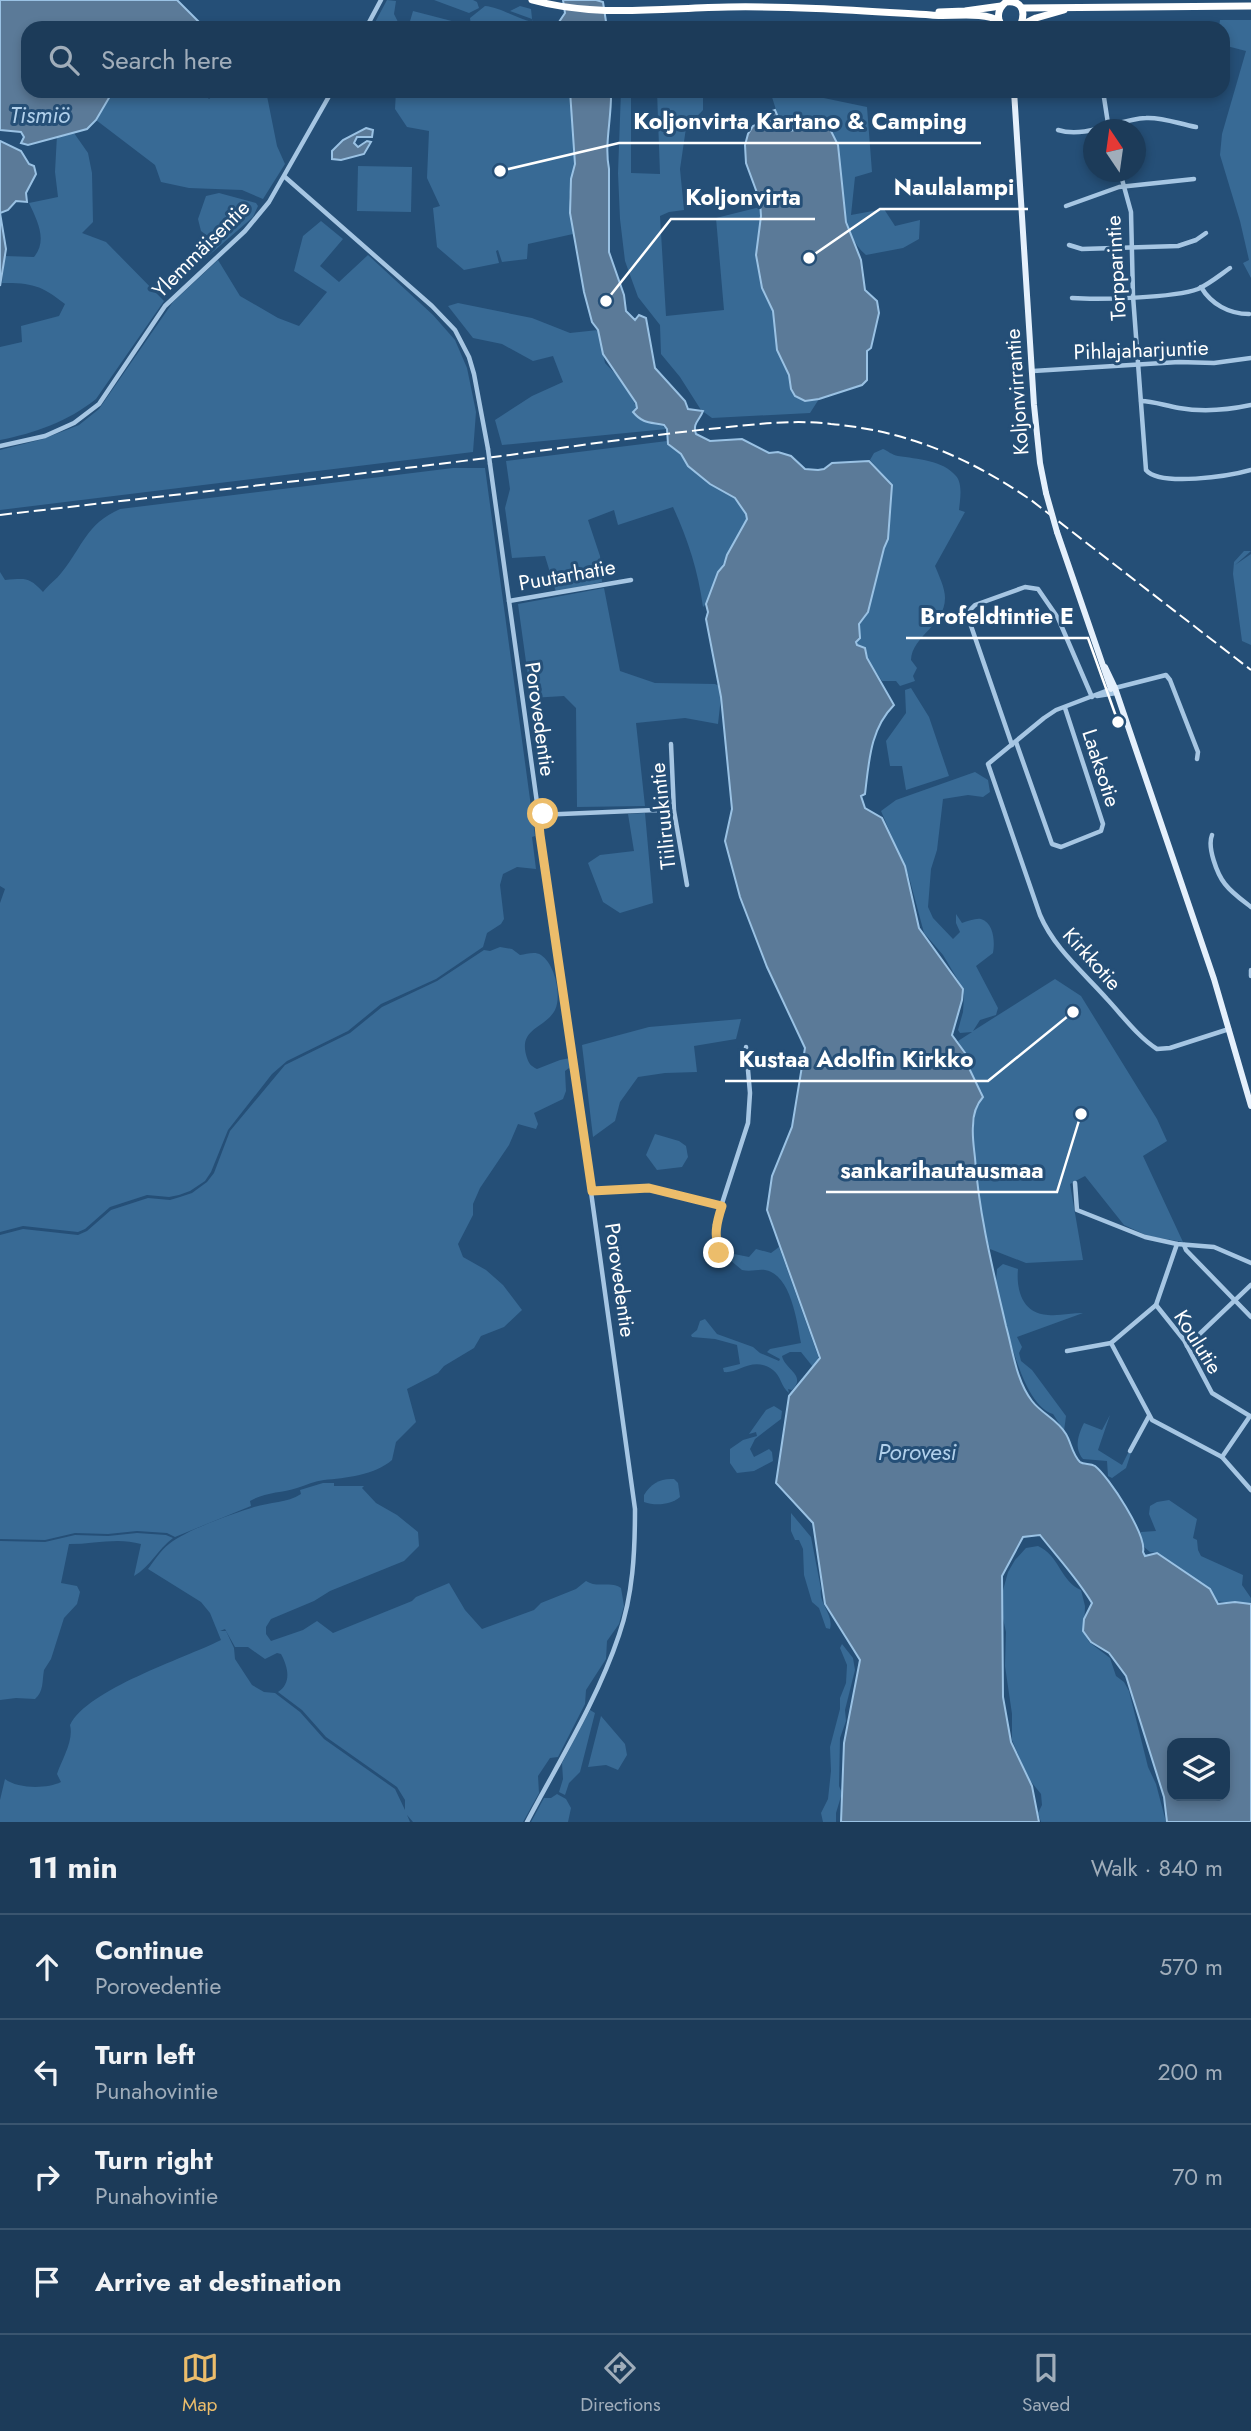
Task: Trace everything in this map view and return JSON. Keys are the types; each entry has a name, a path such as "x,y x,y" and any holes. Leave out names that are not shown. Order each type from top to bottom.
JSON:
{"highway":[{"path":"532,0 557,6 611,12 699,4 991,16 996,21"},
{"path":"1001,21 999,10 1005,2"},
{"path":"914,13 965,11 1005,2 1064,9 1251,6"},
{"path":"1020,4 1024,16 1021,21"},
{"path":"1033,21 1064,9"}],"main road":[{"name":"Koljonvirrantie","path":"1016,98 1037,438 1046,494 1183,889 1251,1106"}],"street":[{"path":"370,21 381,0"},
{"name":"Ylemmäisentie","path":"0,446 45,436 74,422 99,404 165,306 256,219 285,177 328,98"},
{"path":"1104,98 1108,119"},
{"path":"1146,119 1152,118 1196,127"},
{"path":"1058,130 1083,131"},
{"name":"Porovedentie","path":"285,177 432,306 455,330 469,357 474,374 488,449 635,1509 632,1575 623,1622 608,1664 527,1822"},
{"path":"1066,206 1124,186 1194,179"},
{"name":"Torpparintie","path":"1123,182 1131,212 1133,296 1145,467 1152,476 1209,478 1251,470"},
{"path":"1069,245 1082,249 1178,246 1196,240 1206,233"},
{"path":"1072,298 1180,293 1201,287 1230,268"},
{"path":"1201,287 1209,298 1222,308 1249,314"},
{"name":"Pihlajaharjuntie","path":"1033,371 1137,363 1214,363 1251,358"},
{"path":"1141,401 1203,410 1251,405"},
{"name":"Puutarhatie","path":"509,601 631,580"},
{"path":"1094,696 1058,618 1038,589 1025,587 975,605 969,611 969,620 1014,744 1049,714 1094,696 1163,675 1169,677 1198,752 1197,759"},
{"name":"Laaksotie","path":"1014,744 1051,842 1055,846 1061,846 1099,833 1104,827 1065,708"},
{"name":"Tiiliruukintie","path":"671,744 674,811 687,885"},
{"name":"Kirkkotie","path":"1014,744 988,764 1049,935 1122,1016 1157,1049 1170,1048 1228,1028"},
{"path":"538,815 674,811"},
{"path":"1212,835 1210,846 1222,880 1251,907"},
{"path":"1251,970 1251,976"},
{"path":"720,1260 715,1225 748,1122 750,1093 746,1047"},
{"path":"1075,1183 1077,1210 1145,1237 1177,1244 1214,1247 1251,1263"},
{"path":"592,1191 649,1188 722,1206"},
{"path":"1067,1351 1111,1343 1156,1305 1177,1244"},
{"path":"1184,1245 1251,1317"},
{"path":"1187,1346 1251,1285"},
{"name":"Koulutie","path":"1156,1305 1187,1346 1212,1393 1251,1416"},
{"path":"1111,1343 1149,1416 1157,1424 1222,1457 1251,1490"},
{"path":"1129,1451 1149,1416"},
{"path":"1222,1457 1251,1416"}],"shaded area":[{"path":"387,0 396,1 394,14 398,21 376,21"},
{"path":"434,0 473,0 479,8 469,13"},
{"path":"485,6 529,21 470,21 470,18"},
{"path":"520,6 531,9 532,21 510,11"},
{"path":"413,11 452,21 410,21"},
{"path":"1251,20 1251,278 1243,263 1249,260 1220,155 1222,134 1246,51 1230,47 1230,21 1220,21"},
{"path":"109,98 267,98 277,146 285,164 263,199 242,190 189,188 161,182 155,165 96,120"},
{"path":"396,98 570,98 575,164 569,198 573,234 528,244 527,259 502,262 498,250 499,263 464,270 437,247 433,208 440,206 427,178 429,131 407,127 395,109"},
{"path":"621,98 631,98 631,173 660,174 657,98 703,98 703,110 686,128 680,169 684,210 660,216 666,316 724,310 716,218 760,207 760,272 762,288 773,311 777,350 789,375 794,394 805,401 819,399 810,413 712,418 701,410 661,354 660,325 638,297 625,261 618,173"},
{"path":"772,98 824,98 867,107 872,172 855,177 851,215 884,209 895,226 920,220 919,239 903,248 866,255 857,245 847,220 838,147 827,123 817,122 789,131 780,122"},
{"path":"74,133 88,153 92,173 93,222 82,233 106,242 164,301 96,399 50,426 0,440 0,347 22,342 21,326 59,316 65,304 36,286 2,283 5,256 34,257 38,250 40,230 29,203 58,197 55,172 57,135"},
{"path":"358,166 412,167 411,212 357,211"},
{"path":"219,193 256,203 258,206 253,217 206,258 203,254 210,238 201,231 198,219 206,196"},
{"path":"321,221 343,239 320,266 339,282 368,255 433,315 455,340 467,368 476,412 473,452 0,510 0,450 43,439 79,425 99,409 173,302 218,260 240,296 278,318 299,326 327,292 294,271 303,236"},
{"path":"458,303 532,318 570,333 598,330 605,363 624,383 637,408 667,429 502,445 495,420 532,396 563,382 553,356 533,361 502,344 473,338 448,306"},
{"path":"667,441 681,454 688,466 710,484 735,498 746,514 747,519 703,607 692,556 673,507 618,525 614,510 588,520 600,556 602,582 556,592 545,556 512,558 505,508 510,489 506,461"},
{"path":"883,449 896,455 937,463 951,471 960,483 959,510 965,512 935,566 944,590 944,607 913,652 911,660 917,668 913,676 915,681 900,686 896,681 882,681 856,642 860,638 859,624 868,612 888,539 892,485 870,460 874,453"},
{"path":"453,468 485,468 535,836 532,837 536,869 517,867 503,874 500,885 504,919 487,933 483,947 436,979 381,1004 348,1031 287,1061 272,1074 228,1130 205,1181 179,1195 147,1195 110,1207 78,1232 23,1226 0,1232 0,903 5,889 0,886 0,572 5,580 26,580 34,583 43,592 62,572 92,529 120,509"},
{"path":"1244,551 1251,551 1235,565 1251,554 1251,645 1242,641 1233,574 1234,562"},
{"path":"604,588 620,671 655,683 719,686 721,697 718,724 685,718 636,723 645,806 577,807 576,708 564,696 531,698 518,604"},
{"path":"911,688 929,717 949,776 906,790 902,766 890,766 886,741 906,713 905,690"},
{"path":"975,772 988,780 990,792 983,797 968,795 943,799 937,850 931,869 928,907 933,918 953,939 960,932 956,914 962,923 981,919 989,924 991,929 994,938 993,953 976,966 998,1008 996,1015 980,1020 973,1031 1055,979 1081,996 1157,1119 1167,1141 1143,1156 1183,1242 1148,1236 1124,1225 1085,1176 1070,1184 1083,1260 1026,1263 990,1249 974,1170 973,1129 982,1092 958,1041 972,1032 960,1033 958,1030 964,995 943,955 924,933 909,877 881,811 896,800"},
{"path":"645,813 653,903 620,913 603,902 588,863 600,855 634,851 628,814"},
{"path":"500,947 512,949 520,955 539,954 550,965 556,981 557,1004 551,1016 529,1035 525,1048 527,1058 537,1069 570,1058 572,1072 569,1068 565,1071 566,1091 563,1099 534,1113 538,1124 536,1129 518,1124 509,1145 480,1188 473,1204 473,1215 458,1244 463,1257 486,1270 503,1285 522,1310 504,1327 481,1336 474,1348 444,1366 438,1373 407,1389 416,1422 396,1442 392,1460 377,1469 262,1496 250,1501 251,1506 175,1537 167,1533 137,1531 75,1533 45,1540 0,1539 0,1235 23,1229 78,1235 87,1231 111,1210 148,1198 170,1200 192,1193 214,1173 230,1131 285,1065 350,1033 382,1007 437,981 484,950"},
{"path":"741,1019 736,1039 694,1046 697,1072 638,1077 620,1102 615,1121 593,1137 582,1045 649,1027"},
{"path":"655,1134 679,1141 686,1146 688,1157 682,1167 657,1170 646,1155"},
{"path":"779,1247 818,1356 813,1367 801,1352 790,1352 782,1356 797,1380 792,1390 788,1389 789,1393 776,1372 766,1366 752,1365 724,1372 723,1368 740,1364 737,1345 691,1335 697,1330 700,1321 705,1319 717,1334 753,1347 779,1361 780,1359 767,1352 770,1349 801,1343 791,1300 781,1280 774,1273 765,1270 742,1270 730,1260 734,1254 749,1257 756,1249 771,1253"},
{"path":"1003,1264 1018,1269 1020,1292 1032,1310 1048,1315 1083,1313 1017,1337 1022,1347 1019,1353 1021,1361 1032,1370 1066,1416 1064,1431 1053,1414 1041,1407 1031,1394 1015,1357 996,1282 997,1269"},
{"path":"774,1406 782,1411 781,1419 755,1439 750,1449 754,1457 769,1449 773,1461 754,1471 737,1473 730,1463 730,1449 743,1440 757,1436 756,1432 749,1434 766,1410"},
{"path":"1110,1415 1098,1450 1122,1465 1128,1453 1131,1453 1126,1468 1112,1478 1108,1476 1107,1461 1083,1459 1078,1446 1084,1423 1102,1430"},
{"path":"674,1479 678,1483 680,1497 663,1504 644,1502 644,1495 653,1484"},
{"path":"323,1483 334,1483 334,1486 364,1486 362,1488 376,1503 418,1532 419,1546 404,1561 271,1619 266,1627 266,1634 271,1641 303,1630 317,1621 333,1633 449,1583 465,1610 482,1629 534,1610 541,1603 576,1589 586,1581 621,1588 624,1606 619,1624 607,1641 606,1659 586,1690 585,1704 558,1757 550,1758 538,1776 539,1793 523,1822 413,1822 407,1815 410,1822 0,1822 0,1800 5,1779 17,1785 33,1787 61,1782 57,1774 69,1744 70,1725 80,1712 116,1687 221,1640 210,1613 201,1602 148,1569 163,1550 198,1528 254,1507 290,1499 301,1494 300,1490","holes":["225,1629 235,1647 248,1647 265,1659 277,1653 281,1654 287,1679 278,1692 302,1710 326,1737 397,1787 405,1800 405,1810 395,1789 324,1739 300,1712 275,1693 264,1692 252,1685 235,1659 234,1648 226,1631 220,1631"]},
{"path":"1169,1500 1197,1519 1193,1538 1197,1540 1201,1556 1243,1575 1242,1585 1251,1598 1251,1605 1215,1601 1211,1589 1144,1547 1141,1532 1156,1531 1149,1514 1150,1506"},
{"path":"791,1513 811,1537 822,1599 830,1618 830,1629 826,1628 819,1608 812,1602 804,1575 803,1549 791,1531"},
{"path":"137,1533 173,1538 134,1576 141,1544 115,1541 69,1544 61,1583 77,1586 80,1592 77,1604 64,1618 51,1659 44,1670 40,1693 35,1699 0,1700 0,1541 45,1542 75,1535"},
{"path":"1038,1546 1051,1556 1069,1581 1081,1590 1085,1606 1084,1632 1089,1642 1110,1658 1116,1676 1124,1682 1129,1691 1148,1767 1156,1784 1166,1822 1041,1822 1038,1813 1042,1805 1041,1794 1028,1778 1012,1740 1012,1714 1005,1666 1006,1632 1002,1614 1002,1594 1008,1572 1026,1548"},
{"path":"842,1644 853,1658 855,1670 845,1710 846,1721 840,1738 839,1786 842,1793 836,1822 823,1822 821,1813 828,1799 831,1771 830,1747 840,1709 840,1698 846,1683 847,1665 840,1648"},
{"path":"590,1710 595,1713 580,1772 569,1783 565,1795 559,1792 563,1779 562,1763"},
{"path":"601,1716 625,1744 627,1755 618,1770 606,1765 588,1767"},
{"path":"557,1794 566,1799 571,1808 568,1822 531,1822 544,1798"}],"water":[{"name":"Tismiö","path":"0,0 177,0 198,21 21,21 21,98 109,98 96,120 87,129 28,145 21,143 24,137 21,132 0,130"},
{"path":"563,0 596,0 603,2 606,21 560,21 565,13"},
{"name":"Porovesi","path":"570,98 611,98 607,150 609,252 624,295 626,311 635,320 639,315 646,318 655,368 685,401 688,409 703,411 696,424 696,434 710,441 742,439 769,453 778,452 791,456 805,469 824,469 832,463 869,461 892,485 888,539 868,612 859,624 860,638 856,642 865,648 867,658 894,705 875,735 865,794 861,796 865,808 882,818 905,866 919,928 963,989 952,1035 968,1057 968,1066 983,1097 975,1110 973,1130 980,1200 996,1284 1022,1384 1036,1406 1054,1420 1068,1437 1080,1462 1095,1466 1109,1482 1133,1520 1145,1556 1157,1553 1210,1589 1218,1604 1251,1604 1251,1822 1167,1822 1164,1797 1126,1676 1109,1653 1091,1642 1083,1631 1084,1619 1092,1603 1040,1535 1023,1537 1002,1576 1003,1697 1011,1742 1032,1786 1039,1822 841,1822 844,1743 860,1660 825,1604 813,1523 776,1483 789,1396 820,1358 767,1210 772,1176 792,1127 805,1048 767,967 740,897 725,841 732,809 721,697 706,619 706,604 718,572 747,519 735,498 710,484 688,466 681,454 668,444 667,429 664,425 644,421 633,412 637,408 636,403 603,354 598,330 592,322 570,213 571,179 575,164"},
{"path":"775,110 780,122 789,131 817,122 827,123 838,145 846,222 861,260 865,290 877,301 879,313 871,348 867,351 867,380 862,385 805,401 795,396 791,389 789,375 777,350 773,311 762,288 756,255 761,216 760,201 746,163 745,145 748,134 753,126 767,120 769,112"},
{"path":"366,128 373,130 372,137 357,137 354,143 358,147 367,141 371,142 364,154 341,160 332,159 332,151 343,140"},
{"name":"Tismiö","path":"0,141 21,151 29,164 34,166 36,174 26,193 27,202 16,201 8,210 0,213"},
{"path":"0,213 6,249 0,286"}],"railway":[{"path":"0,515 382,471 709,429 786,422 831,424 911,440 936,448 984,471 1031,500 1251,670"}],"place":[{"name":"Koljonvirta Kartano & Camping","path":"500,171"},
{"name":"Naulalampi","path":"809,258"},
{"name":"Koljonvirta","path":"606,301"},
{"name":"Brofeldtintie E","path":"1118,722"},
{"name":"Kustaa Adolfin Kirkko","path":"1073,1012"},
{"name":"sankarihautausmaa","path":"1081,1114"}],"route":[{"path":"543,814 538,815 540,835 592,1191 649,1188 722,1206 715,1225 719,1253"}]}
